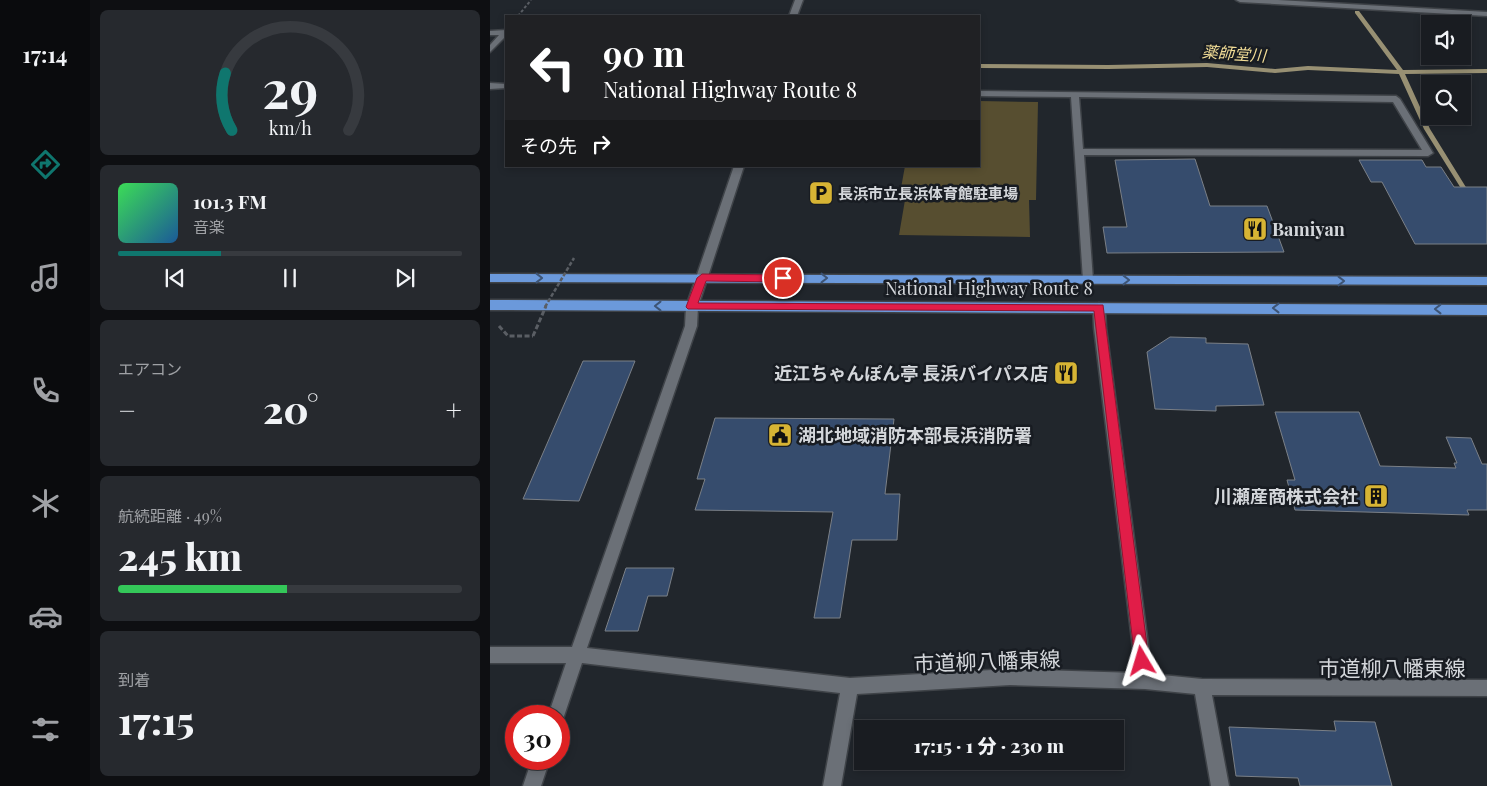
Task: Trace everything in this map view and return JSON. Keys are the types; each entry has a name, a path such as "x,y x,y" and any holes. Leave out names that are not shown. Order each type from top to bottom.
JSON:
{"highway":[{"name":"National Highway Route 8","path":"490,278 1487,281"},
{"name":"National Highway Route 8","path":"490,305 1487,310"}],"street":[{"path":"793,15 799,0"},
{"path":"1240,0 1487,14"},
{"path":"490,33 505,32"},
{"path":"490,50 505,33"},
{"path":"490,86 505,86"},
{"path":"980,93 1396,99 1428,153 1081,152"},
{"path":"1075,94 1081,152 1088,280"},
{"path":"560,705 691,326 692,307 739,167"},
{"path":"1099,307 1100,328 1145,680"},
{"name":"市道柳八幡東線","path":"490,655 578,654 850,686 1010,677 1145,680 1202,687 1487,688"},
{"path":"832,786 850,686"},
{"path":"1202,687 1220,786"},
{"path":"532,786 537,770"}],"path":[{"path":"519,15 531,0"},
{"path":"499,326 508,336 533,336 540,316 574,258"}],"shaded area":[{"path":"980,101 1038,102 1036,200 1029,200 1030,237 899,235 905,200 899,199 905,167 980,167"}],"building":[{"path":"1195,159 1210,206 1267,206 1284,252 1107,253 1103,227 1127,227 1115,160"},
{"path":"1359,160 1422,160 1426,167 1441,167 1454,187 1487,187 1487,244 1415,244 1382,182 1371,182"},
{"path":"1170,337 1206,338 1206,343 1248,344 1264,405 1216,406 1216,411 1155,409 1147,352"},
{"path":"583,361 635,361 579,501 523,499"},
{"path":"1275,412 1359,412 1380,466 1456,468 1454,463 1457,463 1446,437 1471,438 1482,464 1487,464 1487,510 1467,510 1469,515 1295,510 1287,480 1295,480"},
{"path":"715,418 894,419 885,494 900,494 897,540 852,540 840,618 814,618 833,512 695,510 705,479 697,479"},
{"path":"626,568 674,568 667,596 648,596 638,631 605,631"},
{"path":"1334,721 1375,722 1392,786 1300,786 1298,778 1236,776 1229,727 1336,731"}],"waterway":[{"path":"1357,12 1401,72"},
{"name":"薬師堂川","path":"980,66 1108,67 1207,65 1275,71 1308,68 1401,72"},
{"name":"薬師堂川","path":"1401,72 1487,71"},
{"path":"1401,72 1427,129 1469,197"}],"place":[{"name":"長浜市立長浜体育館駐車場","path":"821,193"},
{"name":"Bamiyan","path":"1255,229"},
{"name":"近江ちゃんぽん亭 長浜バイパス店","path":"1066,373"},
{"name":"湖北地域消防本部長浜消防署","path":"780,435"},
{"name":"川瀬産商株式会社","path":"1376,496"}],"route":[{"path":"783,278 702,278 692,307 1099,307 1100,328 1142,661"}]}
